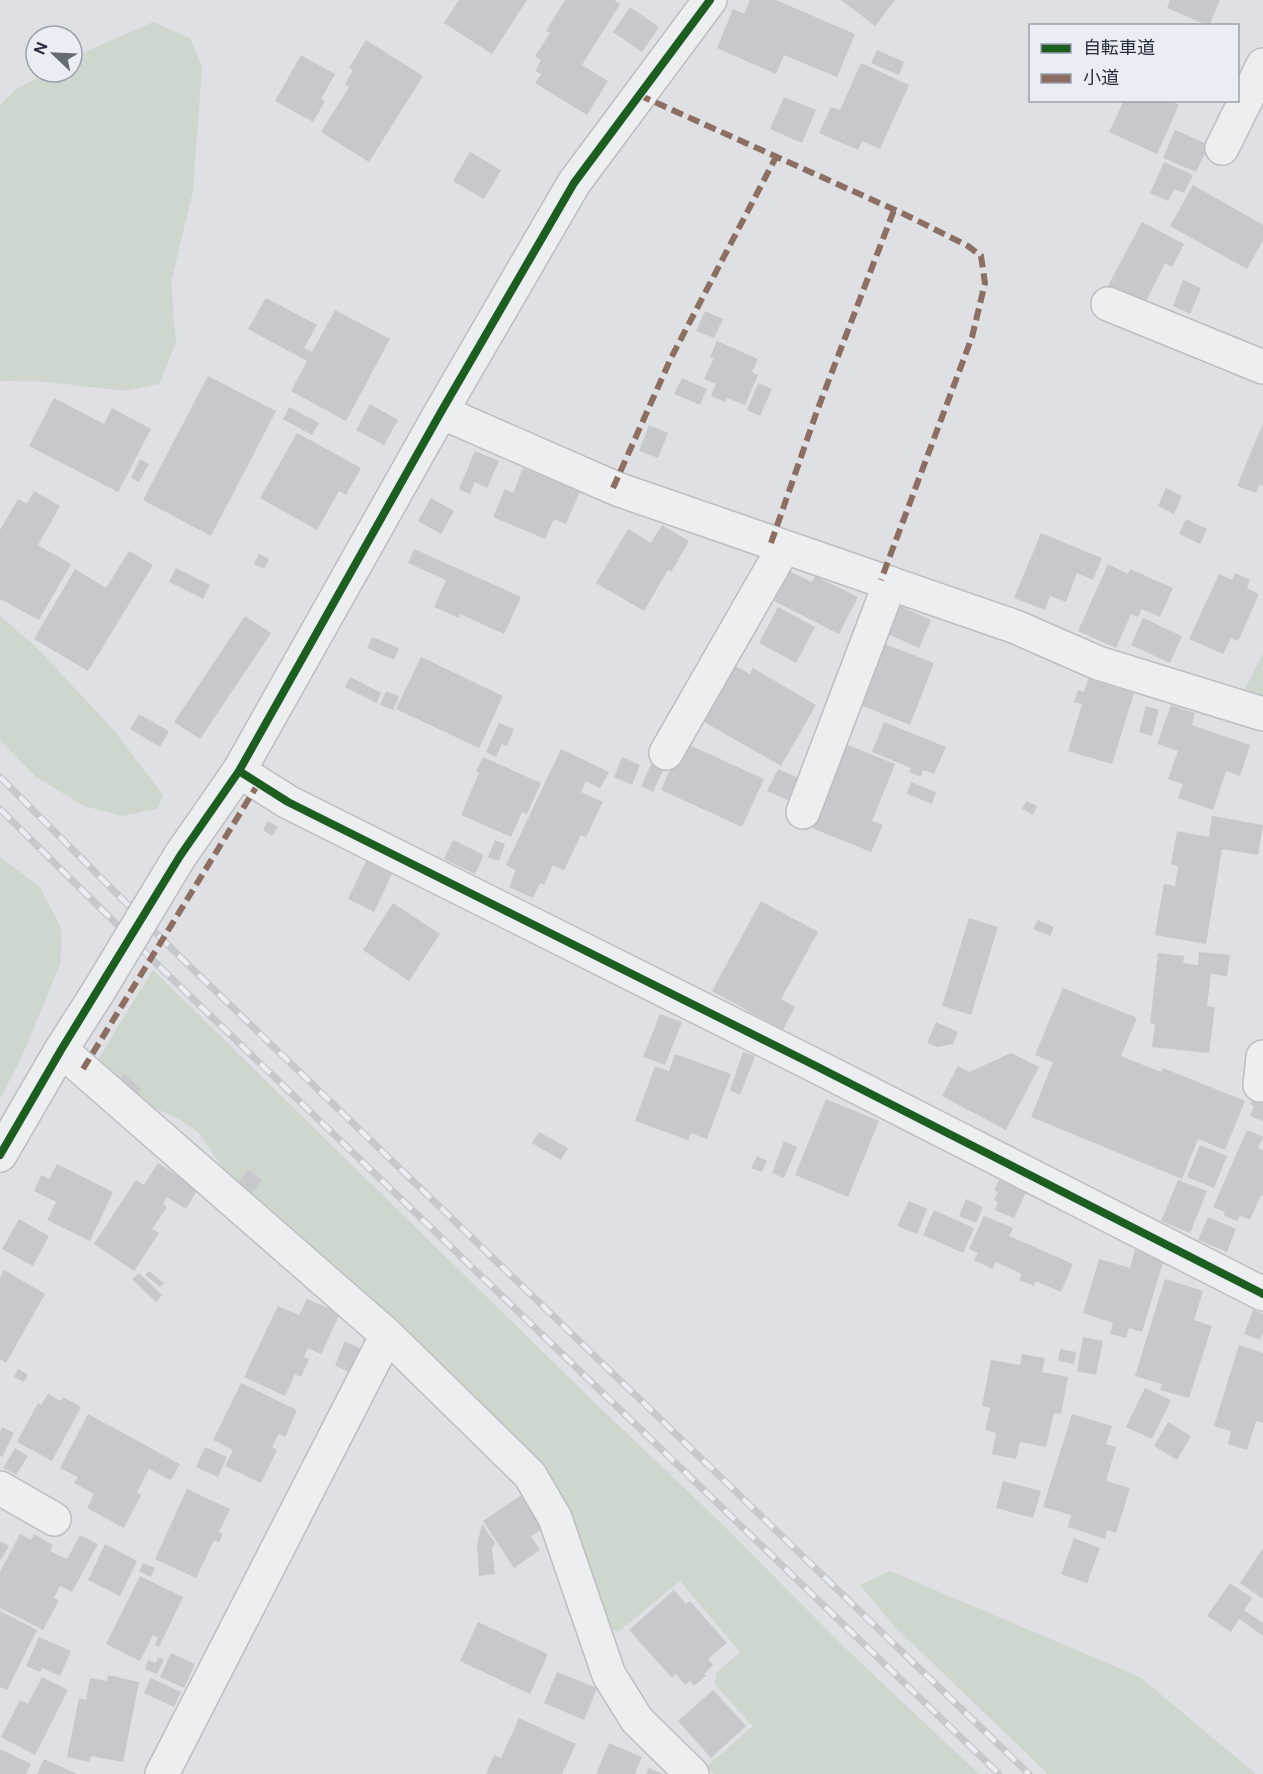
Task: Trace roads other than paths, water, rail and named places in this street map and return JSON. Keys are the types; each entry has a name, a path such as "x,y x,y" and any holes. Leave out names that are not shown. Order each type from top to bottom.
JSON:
{"street":[{"path":"0,1155 61,1050 180,856 239,771 441,412 574,183 710,0"},
{"path":"1222,148 1263,65"},
{"path":"1108,304 1263,367"},
{"path":"441,412 617,489 1016,627 1098,663 1263,714"},
{"path":"666,753 784,547"},
{"path":"803,812 890,583"},
{"path":"239,771 288,802 810,1062 1263,1294"},
{"path":"61,1050 387,1335 530,1475 555,1518 609,1674 637,1720 692,1774"},
{"path":"162,1774 387,1335"},
{"path":"0,1488 54,1519"}],"railway":[{"path":"0,777 174,951 1029,1774"},
{"path":"0,809 163,970 999,1774"}]}
